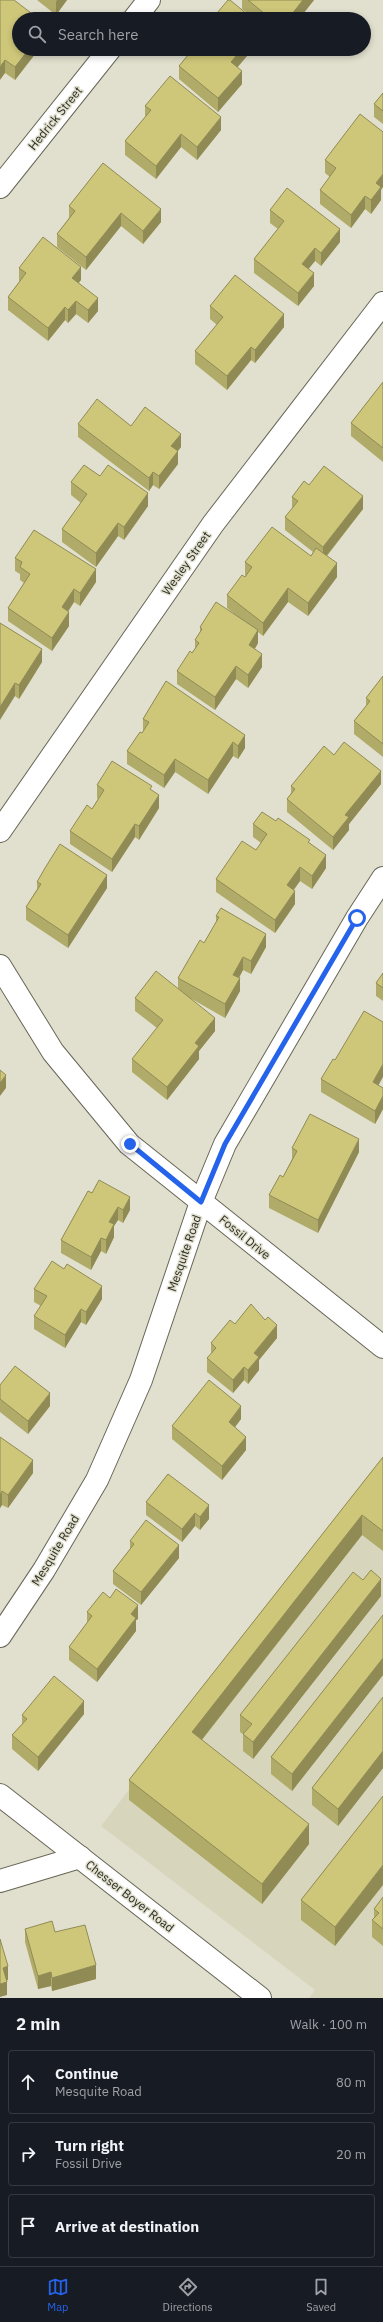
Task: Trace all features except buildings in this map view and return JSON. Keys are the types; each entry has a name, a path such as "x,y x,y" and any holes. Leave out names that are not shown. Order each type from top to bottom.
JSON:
{"street":[{"path":"140,12 149,0"},
{"name":"Hedrick Street","path":"0,187 104,56"},
{"name":"Wesley Street","path":"0,831 213,524 383,304"},
{"name":"Mesquite Road","path":"0,1636 44,1570 97,1480 141,1380 201,1202 225,1144 357,918 383,878"},
{"name":"Fossil Drive","path":"0,966 53,1052 130,1144 383,1347"},
{"name":"Chesser Boyer Road","path":"0,1795 260,1998"},
{"path":"0,1881 80,1857"}],"shaded area":[{"path":"383,1461 383,1998 309,1998 315,1990 101,1826"}],"route":[{"path":"130,1144 201,1202 225,1144 357,918"}]}
